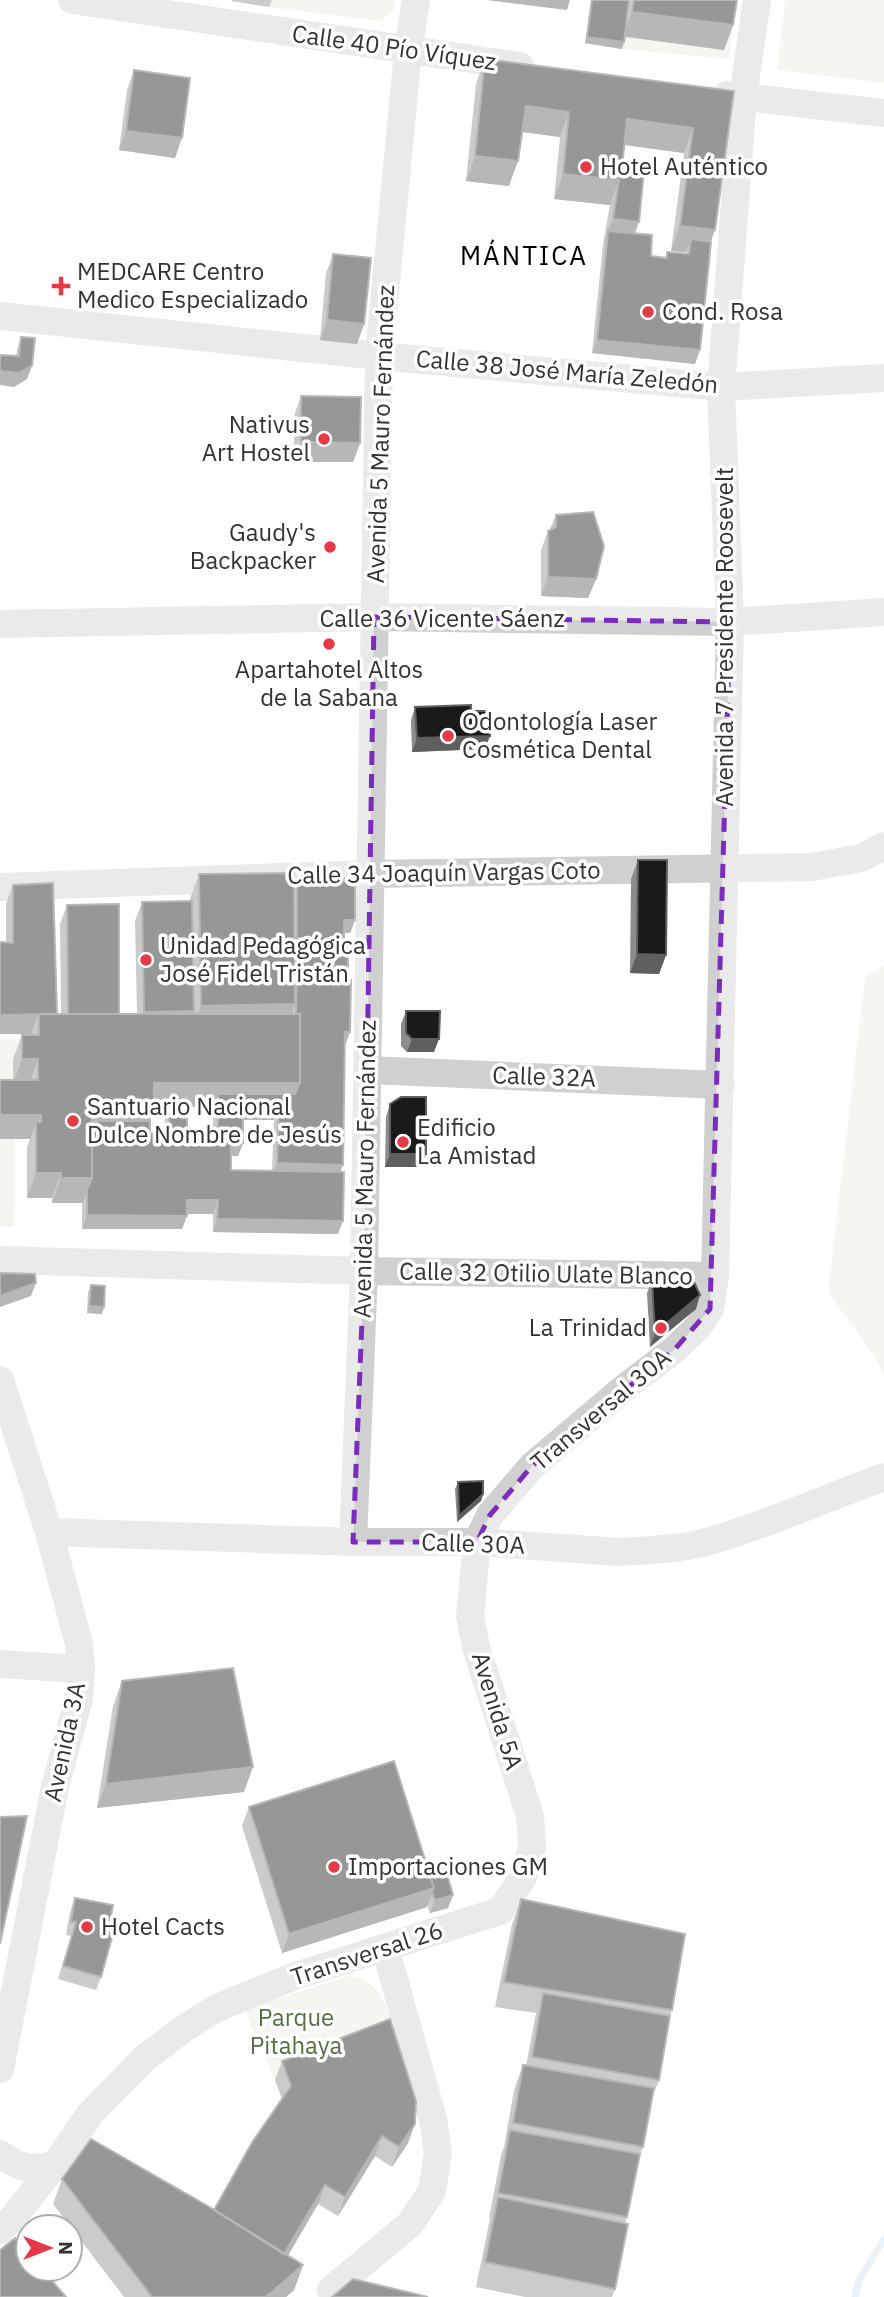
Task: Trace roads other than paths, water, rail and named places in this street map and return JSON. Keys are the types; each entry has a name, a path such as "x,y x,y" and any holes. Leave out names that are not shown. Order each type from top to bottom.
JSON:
{"street":[{"name":"Calle 40 Pío Víquez","path":"76,0 542,69"},
{"name":"Avenida 5 Mauro Fernández","path":"353,1542 364,1271 379,356 408,51 416,0"},
{"name":"Avenida 7 Presidente Roosevelt","path":"715,1276 730,622 721,387 743,97 757,0"},
{"path":"703,92 884,113"},
{"name":"Calle 38 José María Zeledón","path":"0,316 379,356 721,387 884,378"},
{"name":"Calle 36 Vicente Sáenz","path":"0,624 374,617 730,622 884,612"},
{"name":"Calle 34 Joaquín Vargas Coto","path":"0,887 371,874 812,867 861,858 884,846"},
{"name":"Calle 32A","path":"368,1070 721,1084"},
{"name":"Calle 32 Otilio Ulate Blanco","path":"0,1260 364,1271 715,1276"},
{"name":"Transversal 30A","path":"477,1542 491,1516 532,1466 675,1349 698,1327 710,1308 715,1276"},
{"name":"Avenida 3A","path":"0,1380 49,1532 79,1644 81,1669 79,1698 55,1787 5,2007 0,2069"},
{"name":"Calle 30A","path":"49,1532 353,1542 477,1542 620,1552 671,1549 715,1540 884,1476"},
{"name":"Avenida 5A","path":"477,1542 470,1616 476,1647 530,1816 532,1847 523,1878"},
{"path":"0,1664 81,1669"},
{"name":"Transversal 26","path":"0,2230 55,2165 90,2114 145,2058 183,2029 215,2009 292,1977 500,1910 523,1878"},
{"path":"331,2290 410,2224 432,2191 438,2153 433,2119 385,1947"},
{"path":"0,2154 15,2165 34,2169 55,2165"}],"waterway":[{"path":"855,2297 859,2280 884,2239"}],"place":[{"name":"Hotel Auténtico","path":"586,167"},
{"name":"MEDCARE Centro Medico Especializado","path":"61,286"},
{"name":"Cond. Rosa","path":"648,312"},
{"name":"Nativus Art Hostel","path":"324,439"},
{"name":"Gaudy's Backpacker","path":"330,547"},
{"name":"Apartahotel Altos de la Sabana","path":"329,644"},
{"name":"Odontología Laser Cosmética Dental","path":"448,736"},
{"name":"Unidad Pedagógica José Fidel Tristán","path":"146,960"},
{"name":"Santuario Nacional Dulce Nombre de Jesús","path":"73,1121"},
{"name":"Edificio La Amistad","path":"403,1142"},
{"name":"La Trinidad","path":"661,1328"},
{"name":"Importaciones GM","path":"334,1867"},
{"name":"Hotel Cacts","path":"87,1927"}],"district":[{"name":"MÁNTICA","path":"524,256"}],"park label":[{"name":"Parque Pitahaya","path":"296,2032"}]}
